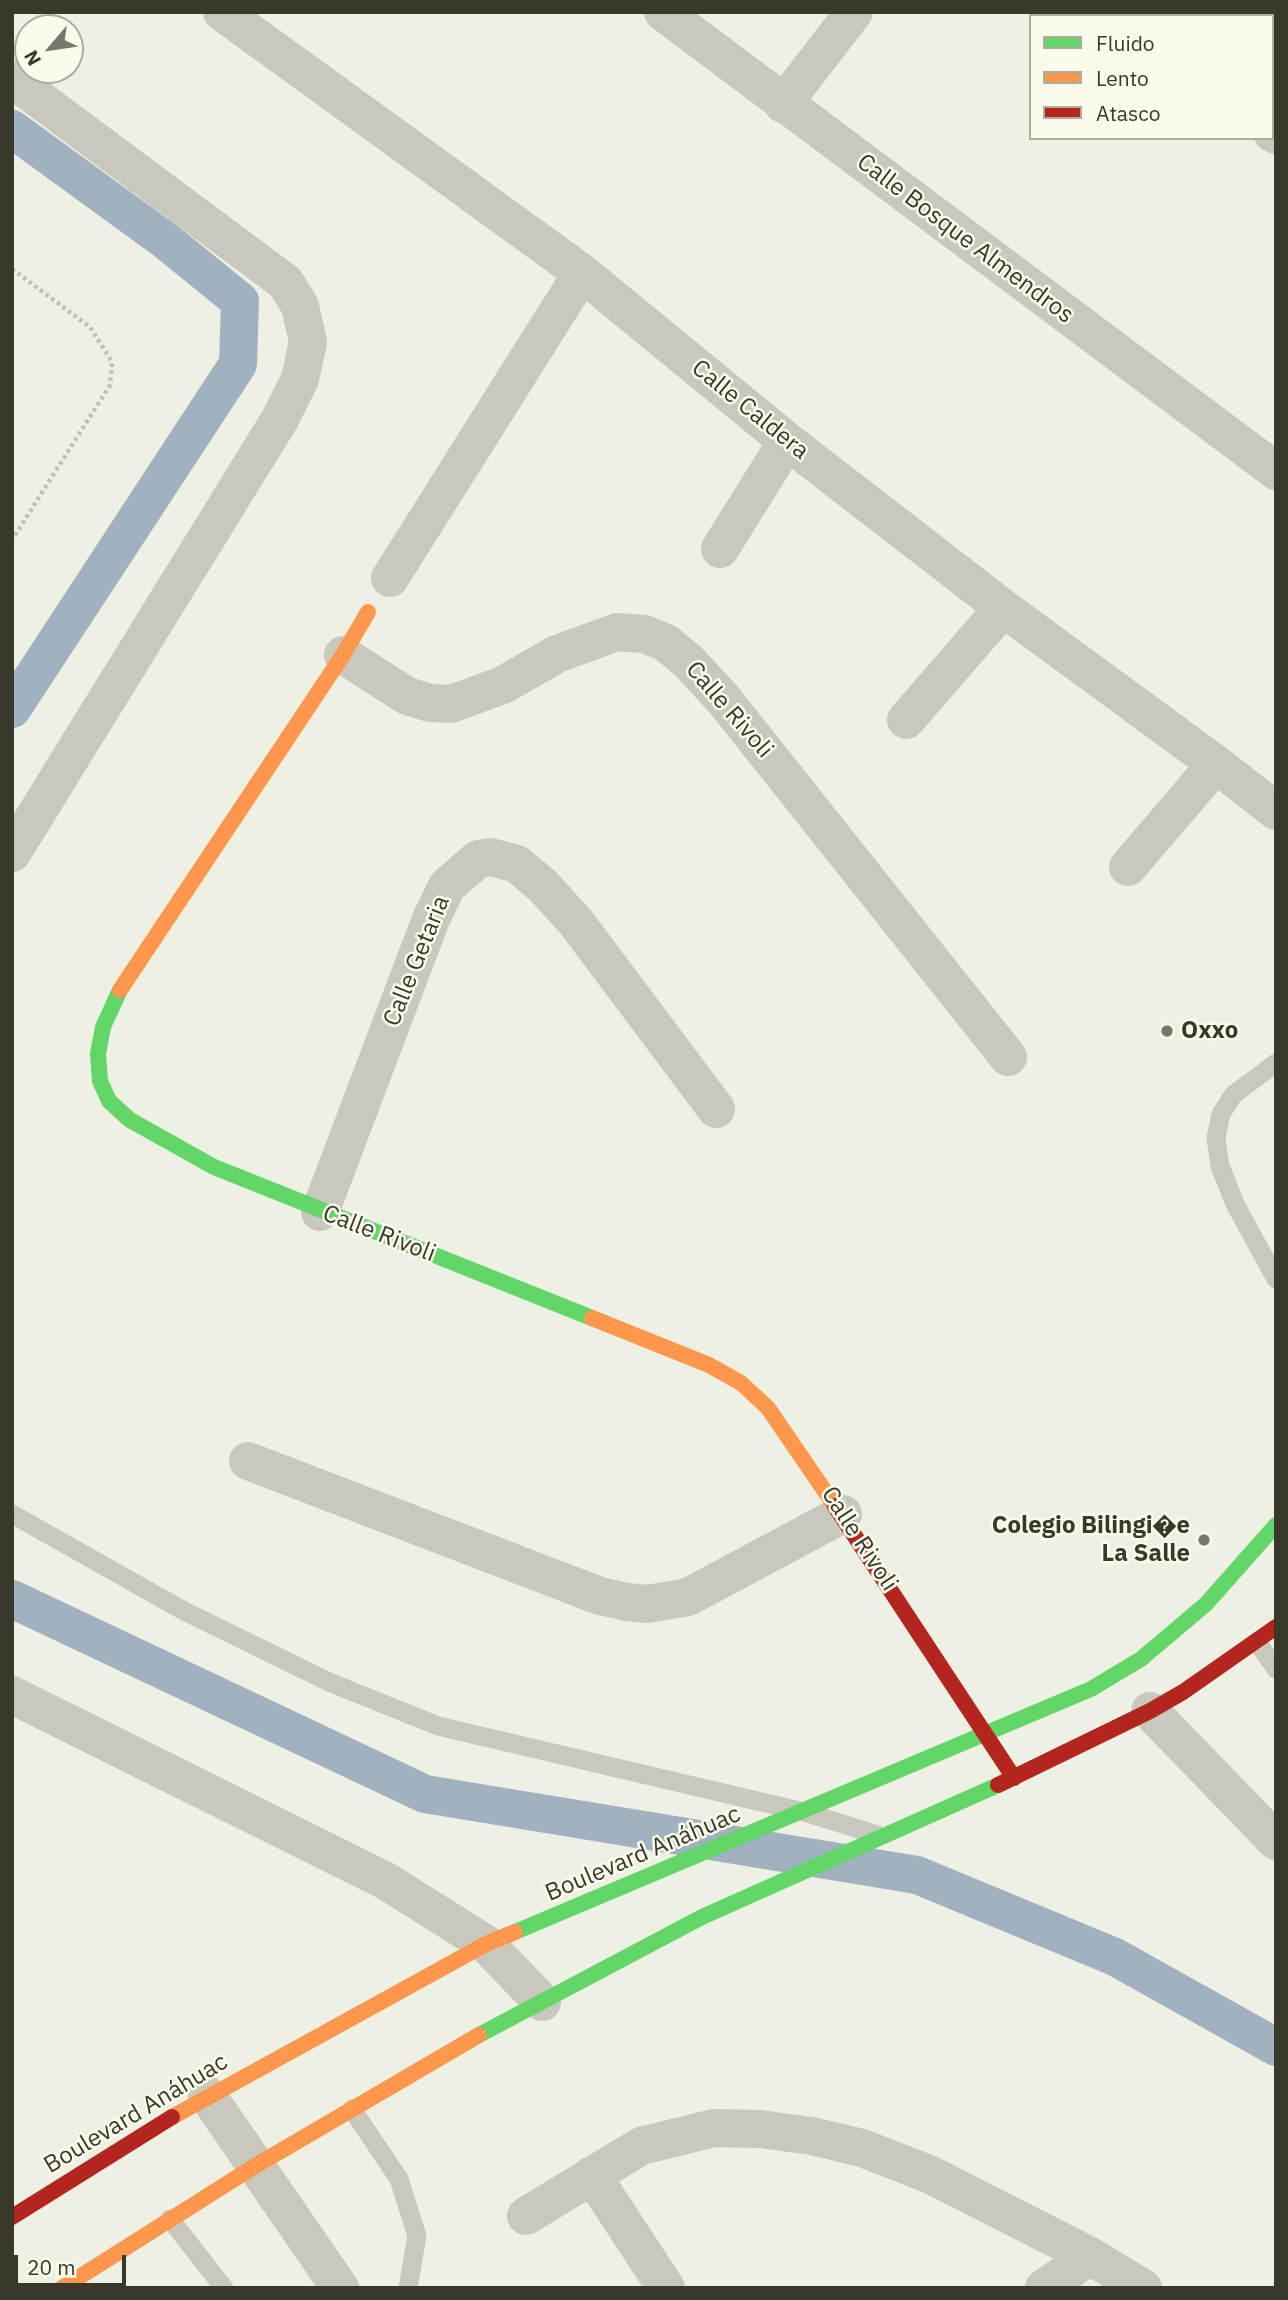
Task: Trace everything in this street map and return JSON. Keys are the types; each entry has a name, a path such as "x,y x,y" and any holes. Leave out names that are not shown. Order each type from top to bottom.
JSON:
{"main road":[{"name":"Calle Rivoli","path":"368,612 343,655 118,993 103,1027 98,1054 100,1081 109,1101 130,1120 214,1167 320,1212 666,1347 709,1365 741,1383 768,1408 843,1514 1014,1778"},
{"name":"Boulevard Anáhuac","path":"12,2217 207,2095 486,1944 1091,1689 1141,1659 1206,1604 1276,1525"},
{"path":"62,2288 255,2165 542,2002 702,1917 1014,1778 1150,1711 1276,1627"}],"street":[{"name":"Calle Caldera","path":"222,12 582,273 787,441 1003,608 1276,811"},
{"name":"Calle Bosque Almendros","path":"663,12 783,104 1273,465"},
{"path":"783,104 854,12"},
{"path":"12,79 285,282 300,306 307,342 300,379 280,419 12,853"},
{"path":"390,578 582,273"},
{"path":"720,550 787,441"},
{"path":"906,720 1003,608"},
{"name":"Calle Rivoli","path":"343,655 407,696 430,703 451,704 503,685 557,654 617,632 645,634 666,643 688,661 724,700 1008,1057"},
{"path":"1128,867 1216,764"},
{"name":"Calle Getaria","path":"320,1212 431,919 447,886 478,859 491,857 517,863 543,886 583,930 716,1110"},
{"path":"248,1461 587,1591 627,1602 647,1604 688,1597 843,1514"},
{"path":"12,1695 386,1881 486,1944 542,2002"},
{"path":"1150,1711 1276,1841"},
{"path":"207,2095 331,2285"},
{"path":"526,2216 641,2146 714,2128 812,2136 862,2148 931,2175 1090,2256 1143,2288"},
{"path":"592,2175 666,2288"},
{"path":"1044,2288 1090,2256"}],"lane":[{"path":"1274,1068 1233,1095 1221,1114 1216,1138 1220,1166 1235,1204 1276,1279"},
{"path":"12,1514 209,1623 329,1682 438,1726 804,1812 877,1840"},
{"path":"1256,1642 1276,1669"},
{"path":"352,2109 399,2179 417,2236 408,2288"},
{"path":"170,2219 224,2288"}],"path":[{"path":"12,269 90,327 112,362 110,385 12,540"}],"waterway":[{"path":"12,129 166,241 240,301 238,364 12,709"},
{"path":"12,1599 425,1794 917,1875 1115,1957 1276,2047"}],"traffic: fast":[{"path":"120,990 103,1027 98,1054 100,1081 109,1101 130,1120 214,1167 592,1318"},
{"path":"515,1932 1091,1689 1141,1659 1206,1604 1276,1525"},
{"path":"479,2035 702,1917 998,1785"}],"traffic: slow":[{"path":"120,990 343,655 368,612"},
{"path":"592,1318 709,1365 741,1383 768,1408 835,1506"},
{"path":"172,2117 486,1944 515,1932"},
{"path":"62,2288 255,2166 479,2035"}],"traffic: jam":[{"path":"835,1506 1014,1778"},
{"path":"998,1785 1150,1711 1183,1692 1276,1627"},
{"path":"12,2217 172,2117"}],"place":[{"name":"Oxxo","path":"1167,1031"},
{"name":"Colegio Bilingi�e La Salle","path":"1204,1540"}]}
